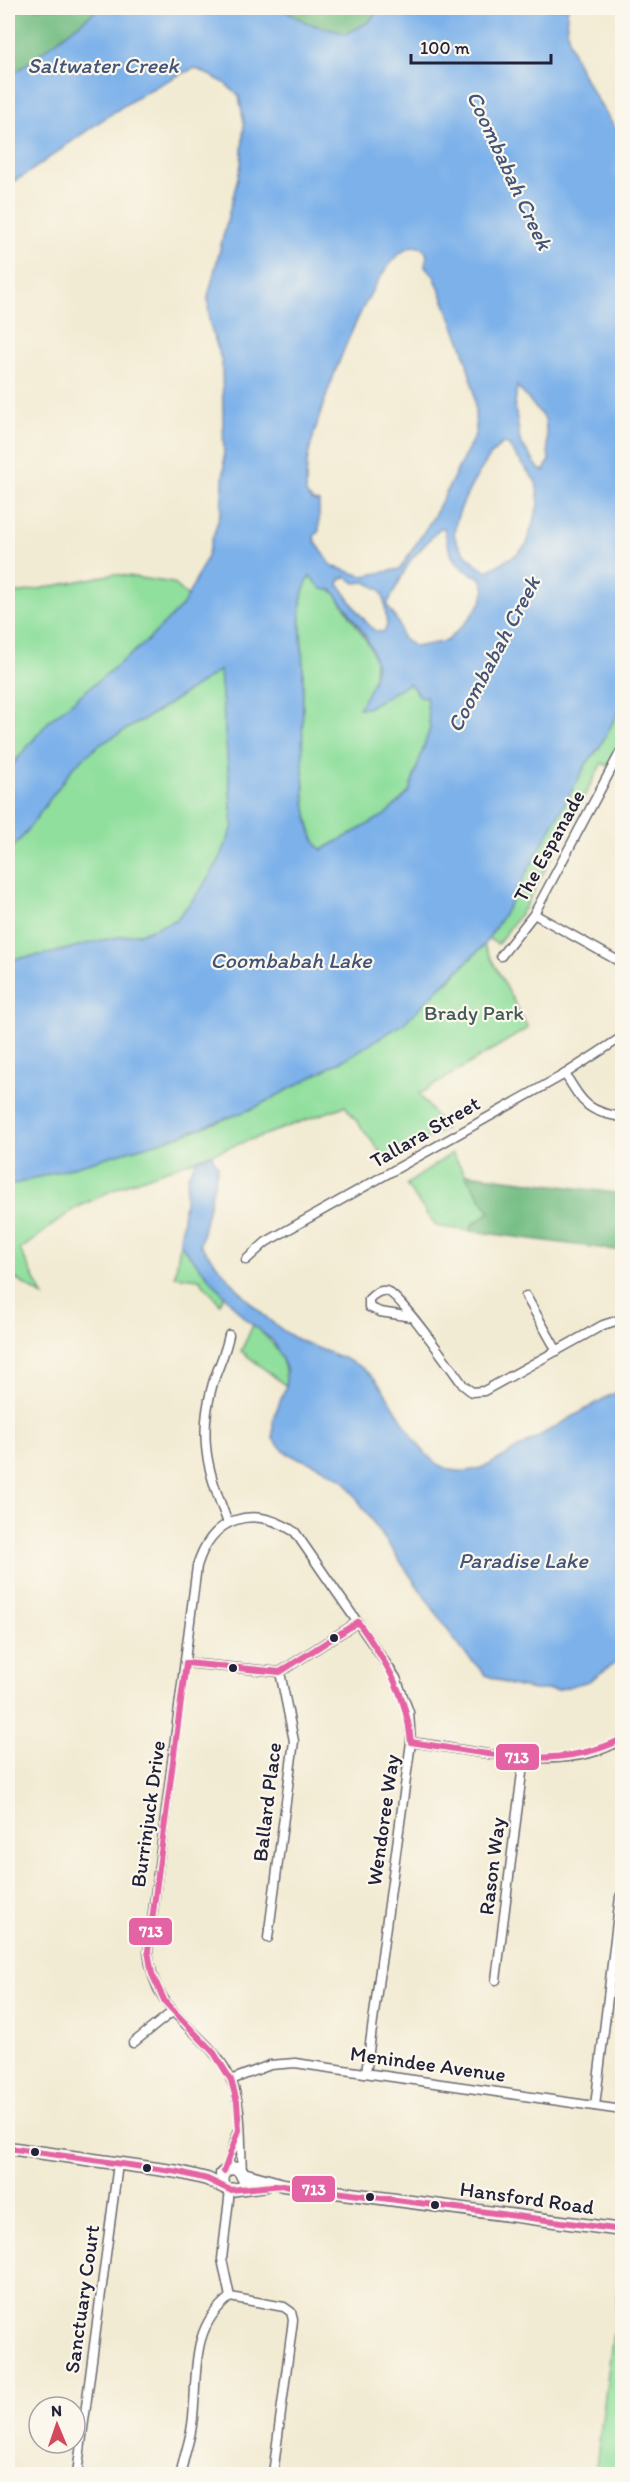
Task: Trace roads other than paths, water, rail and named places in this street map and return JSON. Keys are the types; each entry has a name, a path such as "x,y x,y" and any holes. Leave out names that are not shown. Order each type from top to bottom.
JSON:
{"street":[{"name":"The Espanade","path":"501,956 534,914 622,749"},
{"path":"534,914 622,963"},
{"name":"Tallara Street","path":"246,1260 266,1242 565,1074 622,1037"},
{"path":"565,1074 585,1106 602,1114 622,1117"},
{"path":"412,1317 375,1311 369,1307 369,1299 388,1291 412,1317 463,1386 472,1392 484,1391 603,1324 622,1319"},
{"path":"526,1296 557,1351"},
{"path":"228,1523 209,1472 205,1444 206,1416 213,1382 229,1335"},
{"name":"Wendoree Way","path":"228,1523 246,1517 263,1518 279,1522 295,1532 402,1688 409,1712 411,1742 366,2073"},
{"name":"Burrinjuck Drive","path":"228,1523 214,1533 203,1547 197,1566 148,1951 155,1983 172,2012 214,2053 231,2080 237,2102 242,2173"},
{"path":"186,1663 266,1673 280,1672 358,1622"},
{"name":"Ballard Place","path":"267,1938 294,1741 280,1672"},
{"path":"411,1742 524,1757 572,1759 604,1750 622,1739"},
{"name":"Rason Way","path":"496,1980 524,1757"},
{"path":"595,2106 622,1893"},
{"path":"133,2043 172,2012"},
{"name":"Menindee Avenue","path":"231,2080 270,2065 289,2063 622,2110"},
{"name":"Burrinjuck Drive","path":"225,2170 239,2130"},
{"name":"Hansford Road","path":"8,2148 179,2172 231,2188 283,2185"},
{"name":"Sanctuary Court","path":"77,2475 118,2164"},
{"path":"236,2168 242,2173 244,2181 231,2188 221,2178 225,2170 236,2168"},
{"name":"Hansford Road","path":"179,2172 225,2170"},
{"name":"Hansford Road","path":"242,2173 283,2185 622,2230"},
{"path":"230,2297 222,2259 231,2188"},
{"path":"181,2475 192,2426 194,2389 206,2324 214,2310 230,2297 284,2307 291,2312 293,2320 273,2475"}],"water":[{"name":"Coombabah Lake","path":"100,8 281,8 307,23 346,34 369,22 380,8 568,8 569,41 575,58 583,76 622,138 622,705 599,748 587,763 504,914 484,945 403,1024 347,1058 254,1108 179,1136 8,1186 8,960 53,953 97,941 142,933 176,920 200,891 219,861 233,827 220,670 161,709 99,745 74,766 24,835 8,852 8,770 50,720 146,642 183,605 206,559 221,511 224,467 222,362 209,321 208,297 241,165 244,123 239,96 223,82 195,68 128,103 25,175 8,184 8,78","holes":["414,246 423,248 427,255 425,266 434,276 463,348 474,391 476,433 434,516 400,569 363,576 332,566 315,541 314,536 319,531 319,502 313,501 306,494 307,462 322,407 364,305 381,277 398,256","517,386 545,419 549,460 544,471 539,469 520,441 515,405","503,443 508,445 536,482 539,502 527,544 517,554 488,571 474,562 455,538 455,529 463,502 488,459","440,528 444,528 454,559 471,574 481,578 485,589 482,601 468,620 447,641 415,647 402,638 398,622 387,605 410,561","310,576 322,589 332,590 357,622 370,645 376,667 374,678 359,708 367,708 409,683 421,697 426,696 430,728 409,792 385,815 322,850 313,838 304,795 301,602","347,577 355,583 366,582 380,590 384,599 387,625 384,632 375,631 370,626 339,585 340,579"]},
{"name":"Paradise Lake","path":"211,1154 218,1166 200,1245 255,1308 281,1329 304,1343 346,1359 372,1376 422,1449 441,1466 465,1471 489,1465 612,1394 622,1392 622,1658 589,1681 557,1690 533,1690 510,1685 486,1675 461,1649 344,1480 321,1467 286,1453 273,1439 273,1419 286,1386 286,1368 273,1341 244,1318 180,1244 188,1176 196,1160"}],"water label":[{"name":"Saltwater Creek","path":"103,65"},
{"name":"Coombabah Creek","path":"510,170"},
{"name":"Coombabah Creek","path":"493,654"}],"park label":[{"name":"Brady Park","path":"474,1013"}]}
